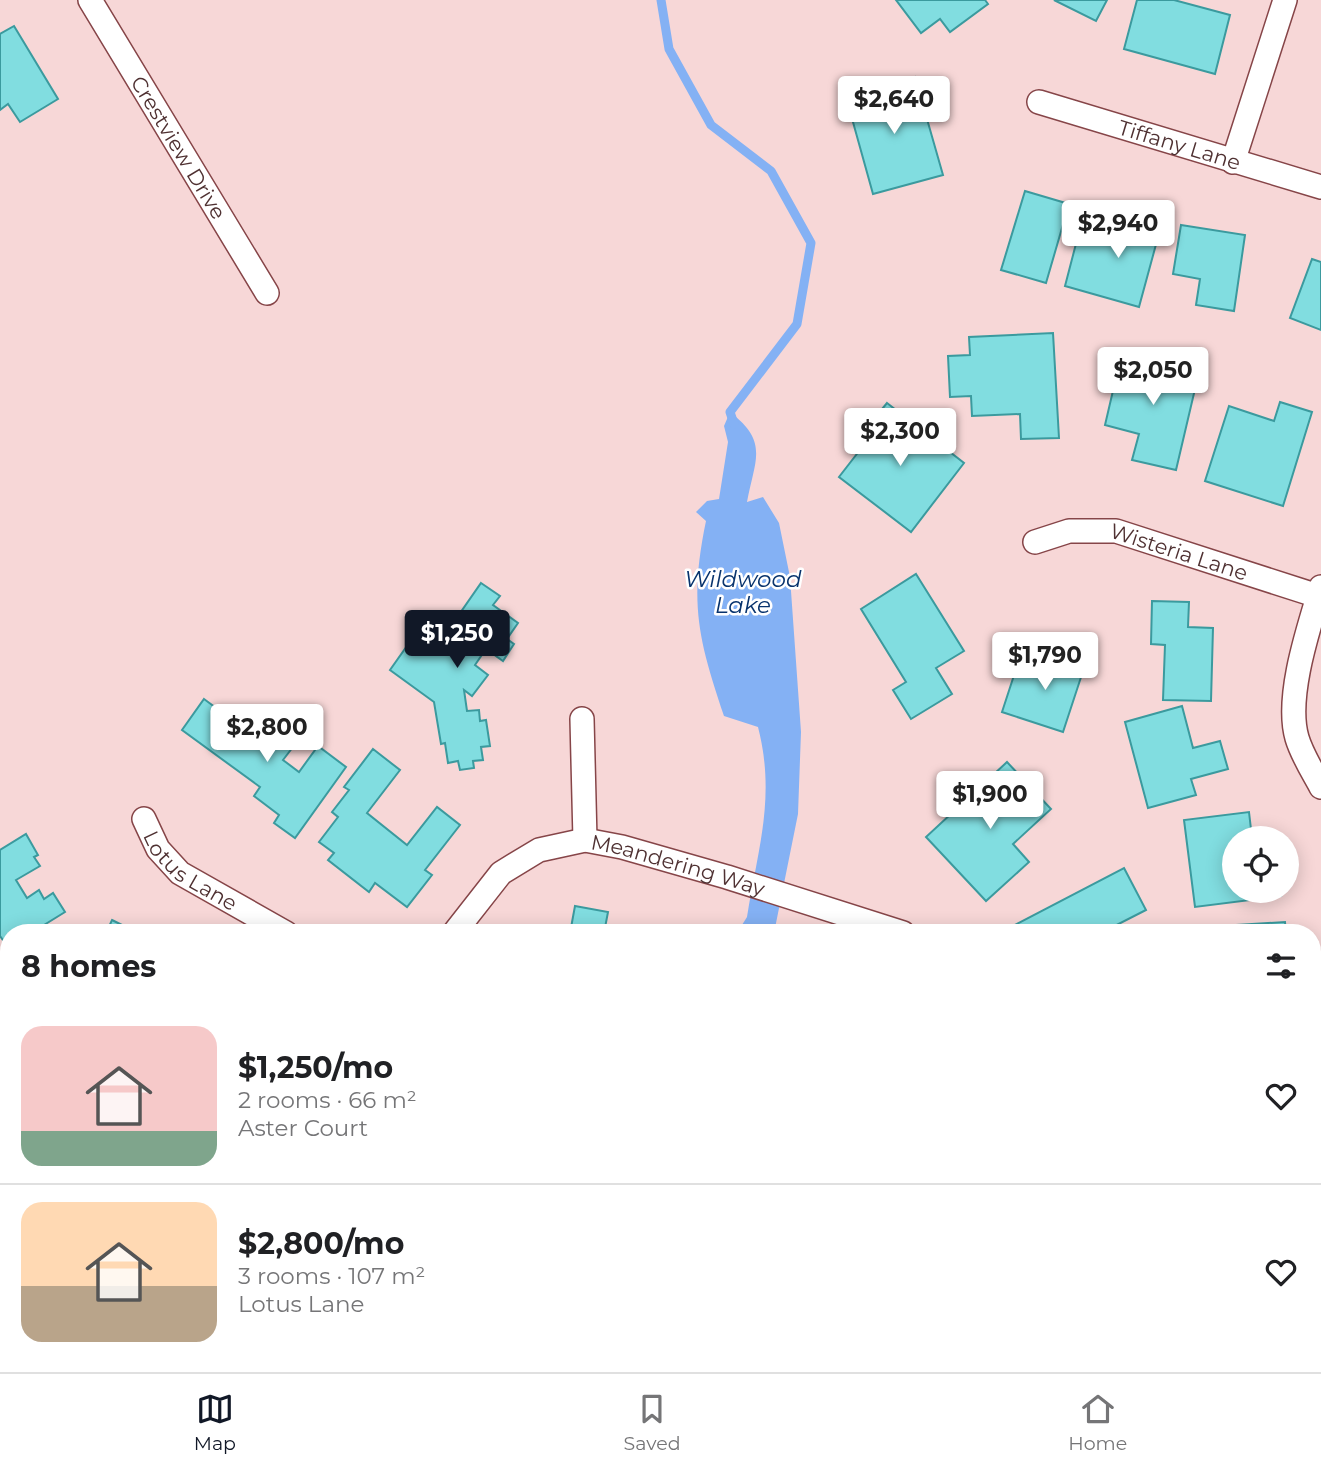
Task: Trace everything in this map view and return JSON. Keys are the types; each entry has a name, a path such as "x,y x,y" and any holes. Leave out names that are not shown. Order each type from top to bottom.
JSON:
{"street":[{"name":"Crestview Drive","path":"90,0 267,292"},
{"path":"1233,162 1285,0"},
{"name":"Tiffany Lane","path":"1039,102 1321,187"},
{"name":"Wisteria Lane","path":"1035,542 1069,531 1116,531 1320,593"},
{"path":"1320,593 1297,680 1294,713 1296,736 1321,787"},
{"path":"582,719 584,840"},
{"name":"Lotus Lane","path":"144,819 158,849 180,873 270,924"},
{"name":"Meandering Way","path":"460,924 481,893 501,873 539,850 584,840 622,847 879,924"}],"water":[{"name":"Wildwood Lake","path":"730,412 742,423 755,442 755,463 747,502 763,497 779,523 790,577 801,732 798,814 776,924 743,924 747,917 763,822 763,752 758,727 724,716 702,642 699,620 698,575 706,521 696,512 707,501 719,499 728,442 724,426"}],"building":[{"path":"896,0 985,0 988,4 950,32 940,19 921,33"},
{"path":"1054,0 1107,0 1096,21"},
{"path":"1137,0 1174,0 1230,15 1215,74 1124,49"},
{"path":"14,26 58,99 20,122 8,104 0,110 0,34"},
{"path":"915,77 943,175 873,194 846,97"},
{"path":"1025,191 1069,204 1046,283 1001,270"},
{"path":"1127,205 1164,215 1139,307 1065,286 1078,236 1116,246"},
{"path":"1181,225 1245,235 1234,311 1196,305 1200,279 1173,274"},
{"path":"1312,259 1321,262 1321,330 1290,318"},
{"path":"1053,333 1059,438 1021,439 1020,414 972,416 971,396 950,397 948,356 970,355 969,337"},
{"path":"1122,352 1199,372 1176,470 1132,460 1139,434 1105,425"},
{"path":"1280,402 1312,412 1283,506 1205,481 1229,406 1274,421"},
{"path":"887,403 964,463 911,532 839,477 863,446 856,441"},
{"path":"916,574 964,651 936,668 952,694 911,719 893,690 906,682 861,609"},
{"path":"481,583 500,596 493,605 518,623 507,639 514,644 503,661 486,649 475,665 488,675 472,696 464,690 467,711 479,710 480,721 486,720 490,746 481,747 483,760 473,761 474,768 460,770 458,761 448,763 445,743 441,744 434,702 390,670 431,612 451,626"},
{"path":"1152,601 1189,602 1188,627 1213,628 1211,701 1163,700 1165,645 1151,644"},
{"path":"1044,652 1085,665 1063,732 1002,712 1018,663 1039,669"},
{"path":"204,699 231,719 235,713 253,726 260,717 296,743 283,760 299,772 318,746 346,767 295,838 274,823 279,815 254,796 260,787 182,730"},
{"path":"1182,706 1193,748 1220,741 1228,769 1191,779 1196,795 1148,808 1125,722"},
{"path":"373,749 400,770 367,813 407,845 437,807 460,825 425,870 432,875 407,907 375,883 369,892 328,860 334,853 319,842 338,817 332,812 349,790 344,787"},
{"path":"1007,762 1051,809 1013,844 1029,862 986,901 926,837"},
{"path":"1249,812 1251,826 1222,826 1222,903 1226,903 1195,907 1184,820"},
{"path":"26,834 38,855 34,857 40,866 16,880 27,898 39,890 44,899 53,893 65,912 46,924 0,924 0,850"},
{"path":"1124,868 1146,910 1119,924 1017,924"},
{"path":"575,906 608,912 606,924 572,924"},
{"path":"1285,922 1285,924 1253,924"}],"waterway":[{"path":"661,0 669,49 711,125 771,171 811,243 797,324 730,412 734,424"}]}
